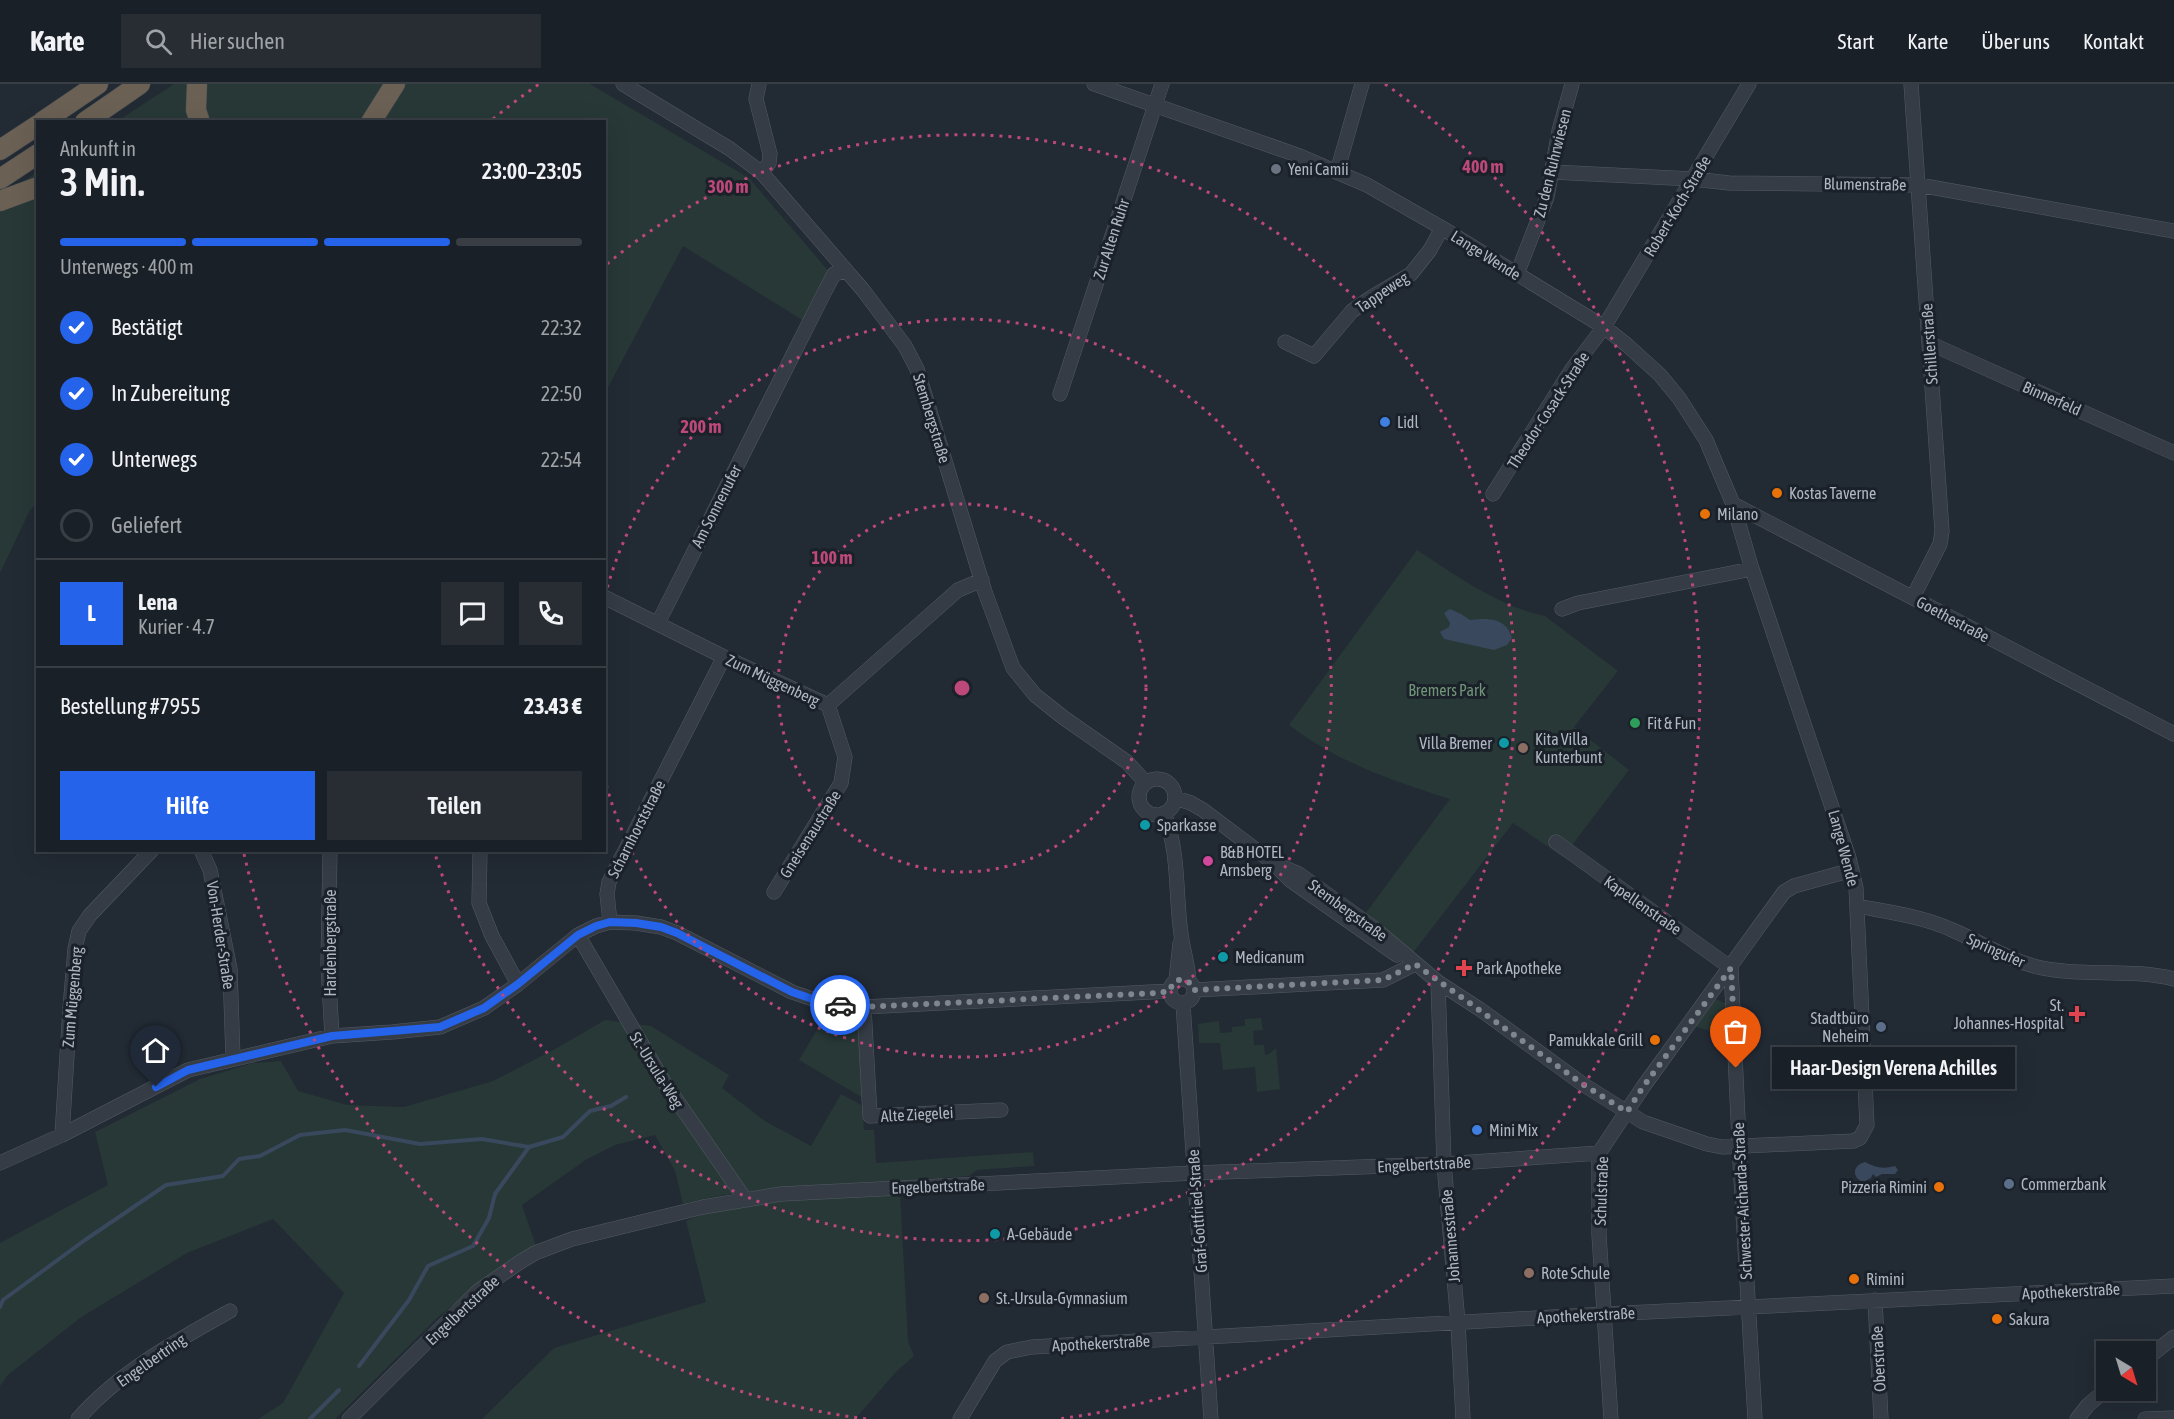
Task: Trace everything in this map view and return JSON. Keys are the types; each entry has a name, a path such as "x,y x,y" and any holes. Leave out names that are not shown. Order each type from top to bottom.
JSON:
{"highway":[{"path":"45,120 98,84"},
{"path":"88,120 140,84"},
{"path":"197,84 196,110 199,120"},
{"path":"360,120 380,84"},
{"path":"372,120 395,84"},
{"path":"0,150 36,126"},
{"path":"0,179 36,155"},
{"path":"0,201 36,188"}],"street":[{"name":"Stembergstraße","path":"614,84 646,100"},
{"name":"Stembergstraße","path":"623,84 730,150 762,173 847,271 905,346 914,362 982,580 1004,648 1013,668 1035,695 1126,762 1146,783"},
{"path":"759,84 756,99 770,154 769,163 762,173"},
{"name":"Lange Wende","path":"1094,84 1254,139 1337,171 1367,185 1442,228 1604,327 1651,366 1678,398 1711,449 1733,504 1752,569 1843,836 1852,870 1857,906 1867,1125 1860,1138 1853,1141 1740,1145"},
{"name":"Zur Alten Ruhr","path":"1060,394 1162,84"},
{"path":"1337,171 1362,84"},
{"name":"Zu den Ruhrwiesen","path":"1517,274 1548,197 1558,131 1572,84"},
{"name":"Robert-Koch-Straße","path":"1604,327 1749,84"},
{"name":"Schillerstraße","path":"1911,84 1942,531 1940,544 1913,597"},
{"name":"Blumenstraße","path":"1552,172 1729,183 1919,185 2174,231"},
{"name":"Tappeweg","path":"1285,342 1314,356 1353,311 1411,274 1430,250 1442,228"},
{"name":"Am Sonnenufer","path":"658,622 834,274 847,271"},
{"name":"Theodor-Cosack-Straße","path":"1493,494 1572,369 1604,327"},
{"name":"Binnerfeld","path":"1929,343 2174,453"},
{"name":"Goethestraße","path":"1733,504 2174,734"},
{"path":"1562,609 1578,603 1752,569"},
{"name":"Zum Müggenberg","path":"606,598 724,657 828,705 958,590 982,580"},
{"name":"Scharnhorststraße","path":"610,922 607,894 609,882 724,657"},
{"name":"Gneisenaustraße","path":"774,892 841,783 845,758 828,705"},
{"path":"1154,779 1164,780 1171,786 1175,798 1172,807 1156,815 1149,813 1141,803 1140,793 1146,783 1154,779"},
{"name":"Stembergstraße","path":"1175,798 1203,810 1275,864 1299,874 1406,952 1415,964 1438,982 1481,1010 1584,1085 1627,1112"},
{"path":"1164,813 1175,849 1181,935 1188,963 1182,985"},
{"name":"Kapellenstraße","path":"1556,842 1731,968"},
{"name":"Von-Herder-Straße","path":"202,852 210,870 230,969 233,1058"},
{"name":"Hardenbergstraße","path":"330,852 328,965 332,1036"},
{"path":"480,852 479,903 492,936 518,984"},
{"name":"Zum Müggenberg","path":"62,1135 70,1008 75,949 79,931 144,853"},
{"path":"1731,968 1784,892 1794,886 1852,870"},
{"name":"Springufer","path":"1857,906 1910,916 1936,924 2015,960 2042,968 2151,975 2174,980"},
{"path":"0,1163 62,1135 188,1070 332,1036 440,1027 484,1008 518,984 578,935 610,922 661,927 792,992 827,1004 864,1007 1182,985 1383,980 1415,964"},
{"name":"St.-Ursula-Weg","path":"578,935 664,1082 745,1199"},
{"name":"Schulstraße","path":"1611,1419 1599,1235 1599,1153 1643,1087 1731,968"},
{"name":"Schwester-Aicharda-Straße","path":"1731,968 1755,1419"},
{"name":"Johannesstraße","path":"1438,982 1444,1164 1458,1323 1463,1419"},
{"name":"Graf-Gottfried-Straße","path":"1182,985 1173,1000 1183,1004 1211,1419"},
{"name":"Alte Ziegelei","path":"864,1007 870,1116 1001,1110"},
{"path":"1627,1112 1643,1122 1707,1144 1722,1147 1740,1145"},
{"name":"Engelbertstraße","path":"349,1419 478,1291 502,1272 528,1257 572,1239 745,1199 828,1191 1194,1173 1444,1164 1599,1153"},
{"name":"Apothekerstraße","path":"960,1419 995,1361 1014,1350 1032,1347 1605,1314 2174,1286"},
{"name":"Oberstraße","path":"1875,1300 1881,1419"},
{"name":"Engelbertring","path":"78,1419 122,1378 177,1340 230,1311"},
{"path":"2156,1351 2174,1337"},
{"path":"2077,1419 2083,1409 2096,1398"},
{"path":"2145,1419 2174,1418"}],"green space":[{"path":"174,84 590,84 749,178 831,274 804,321 683,246 606,391 606,120 119,120"},
{"path":"36,173 36,504 30,510 0,573 0,197"},
{"name":"Bremers Park","path":"1417,550 1494,598 1545,616 1618,671 1574,727 1629,770 1563,857 1513,823 1412,954 1362,918 1450,799 1346,760 1326,750 1289,725"},
{"path":"1713,998 1727,1004 1729,1037 1694,1026"},
{"path":"827,1013 859,1017 863,1098 799,1060"},
{"path":"1261,1018 1263,1030 1253,1031 1254,1045 1264,1045 1265,1055 1276,1048 1280,1089 1257,1092 1255,1067 1223,1070 1220,1043 1199,1043 1198,1024 1219,1021 1220,1033 1232,1032 1232,1027 1245,1026 1245,1019"},
{"path":"605,1020 651,1026 729,1075 722,1088 765,1121 811,1146 841,1094 863,1106 864,1130 874,1130 876,1163 1033,1152 1034,1166 977,1170 969,1176 746,1192 683,1204 675,1171 655,1135 615,1145 587,1159 522,1205 536,1246 489,1276 437,1318 335,1419 258,1419 283,1403 344,1293 273,1219 187,1253 80,1318 8,1375 0,1386 0,1243 108,1185 95,1132 200,1079 253,1063 281,1061 298,1091 347,1105 404,1107 493,1081"},
{"path":"900,1193 908,1341 914,1356 896,1372 855,1419 482,1419 554,1348 706,1302 686,1221 712,1210 766,1200"}],"water":[{"path":"1450,609 1470,620 1495,620 1505,626 1512,638 1507,645 1494,650 1444,639 1440,632 1449,627 1450,623 1444,613"},
{"path":"1865,1162 1880,1167 1895,1166 1898,1170 1895,1174 1882,1174 1876,1177 1873,1174 1871,1178 1863,1182 1859,1180 1855,1171"}],"waterway":[{"path":"0,1307 3,1300 166,1185 223,1176 239,1159 260,1156 300,1135 345,1130 420,1144 482,1139 529,1147 563,1137 590,1111 611,1106 626,1097"},
{"path":"359,1366 409,1300 428,1266 473,1246 489,1218 495,1194 529,1147"},
{"path":"310,1419 339,1390"}],"way so far":[{"path":"840,1005 864,1007 1156,993 1170,991 1171,985 1176,980 1182,979 1189,981 1194,990 1383,980 1415,964 1584,1085 1627,1112 1731,968 1736,1068"}],"place":[{"name":"Yeni Camii","path":"1276,169"},
{"name":"Lidl","path":"1385,422"},
{"name":"Kostas Taverne","path":"1777,493"},
{"name":"Milano","path":"1705,514"},
{"name":"Fit & Fun","path":"1635,723"},
{"name":"Villa Bremer","path":"1504,743"},
{"name":"Kita Villa Kunterbunt","path":"1523,748"},
{"name":"Sparkasse","path":"1145,825"},
{"name":"B&B HOTEL Arnsberg","path":"1208,861"},
{"name":"Medicanum","path":"1223,957"},
{"name":"Park Apotheke","path":"1464,968"},
{"name":"St. Johannes-Hospital","path":"2077,1014"},
{"name":"Stadtbüro Neheim","path":"1881,1027"},
{"name":"Pamukkale Grill","path":"1655,1040"},
{"name":"Haar-Design Verena Achilles","path":"1736,1068"},
{"name":"Mini Mix","path":"1477,1130"},
{"name":"Commerzbank","path":"2009,1184"},
{"name":"Pizzeria Rimini","path":"1939,1187"},
{"name":"A-Gebäude","path":"995,1234"},
{"name":"Rote Schule","path":"1529,1273"},
{"name":"Rimini","path":"1854,1279"},
{"name":"St.-Ursula-Gymnasium","path":"984,1298"},
{"name":"Sakura","path":"1997,1319"}],"route":[{"path":"156,1087 188,1070 332,1036 440,1027 484,1008 518,984 578,935 610,922 661,927 792,992 827,1004 840,1005"}]}
